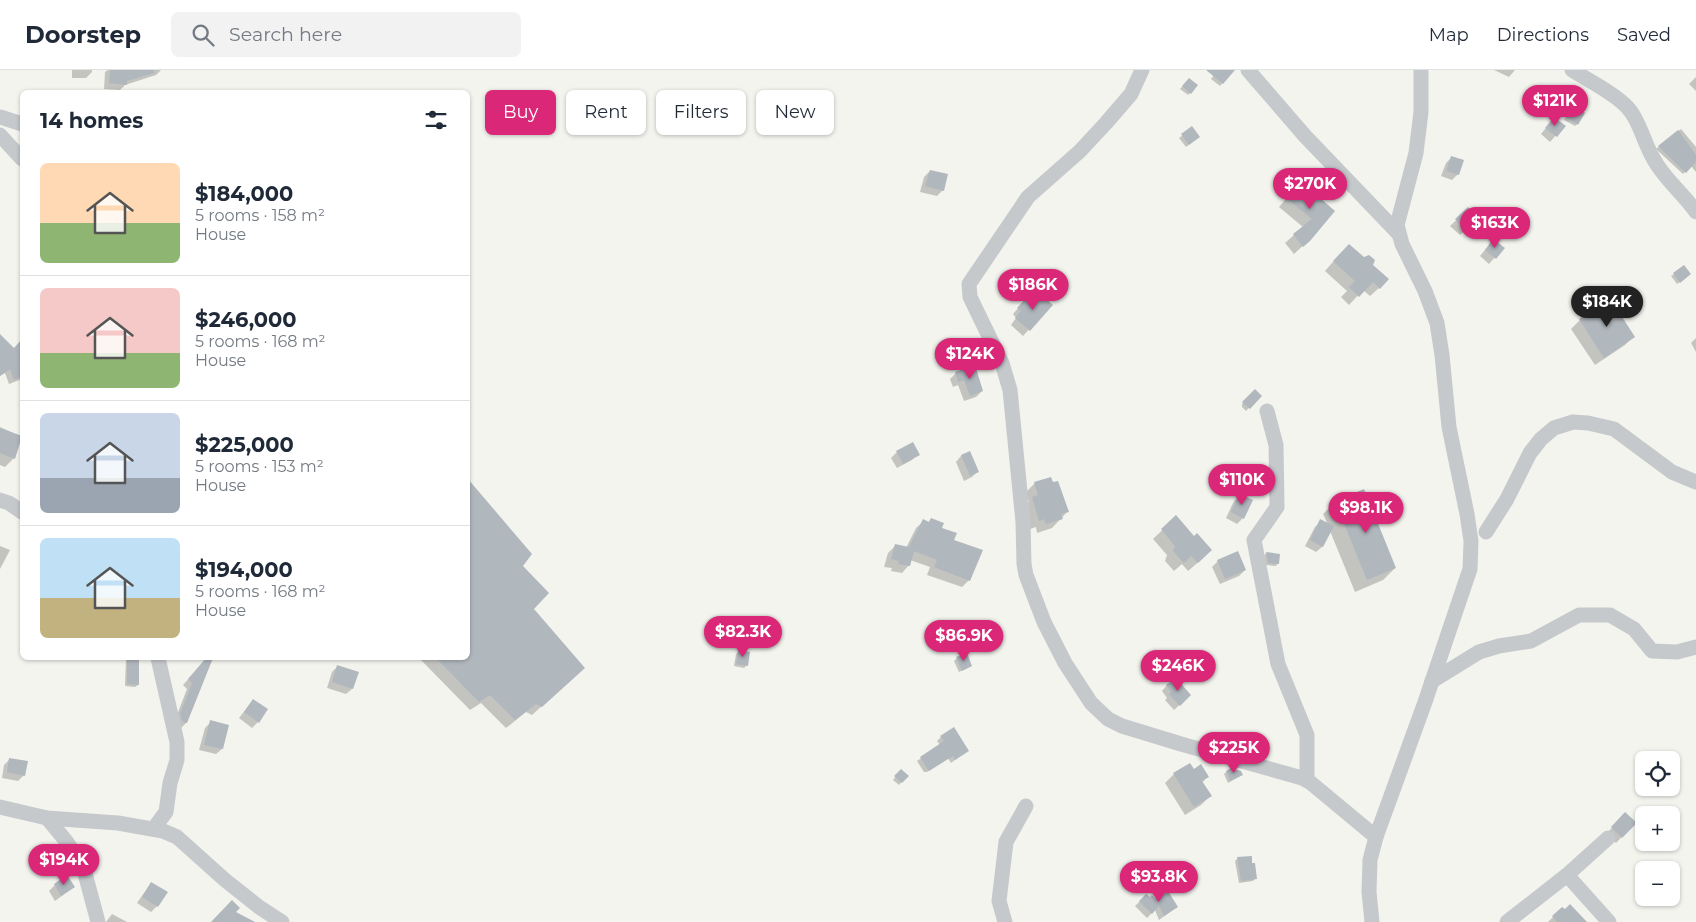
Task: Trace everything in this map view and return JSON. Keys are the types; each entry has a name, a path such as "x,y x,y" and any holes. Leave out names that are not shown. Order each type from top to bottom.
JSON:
{"street":[{"path":"1142,70 1131,94 1101,129 1080,151 1028,197 969,284 970,297 1002,363 1010,390 1026,575 1044,622 1065,663 1091,703 1108,719 1122,726 1147,734 1307,780 1376,836"},
{"path":"1248,70 1305,136 1398,233"},
{"path":"1372,922 1369,892 1370,860 1376,836 1470,569 1471,541 1449,427 1437,322 1425,291 1402,244 1397,225 1416,153 1421,112 1421,70"},
{"path":"1572,70 1624,103 1631,112 1653,159 1668,181 1690,203 1696,212"},
{"path":"0,117 20,123"},
{"path":"0,135 20,157"},
{"path":"1267,411 1276,445 1277,507 1254,540 1278,664 1307,736 1307,780"},
{"path":"1486,532 1507,499 1530,453 1541,439 1554,428 1573,422 1588,423 1614,429 1672,472 1696,482"},
{"path":"0,500 9,503 20,511"},
{"path":"1432,681 1479,652 1499,646 1531,641 1579,615 1610,615 1634,629 1652,651 1677,652 1696,647"},
{"path":"154,828 166,812 170,783 177,760 177,742 158,660"},
{"path":"1005,922 998,901 1006,842 1026,806"},
{"path":"0,807 47,818 118,822 154,828 177,837 232,886 282,922"},
{"path":"47,818 66,841 82,866 98,922"},
{"path":"1507,922 1567,875 1608,838"},
{"path":"1567,875 1609,922"}],"building":[{"path":"110,70 154,70 154,73 127,81 127,85 109,83"},
{"path":"1206,70 1235,70 1223,84"},
{"path":"1189,78 1198,85 1191,94 1182,86"},
{"path":"1573,105 1585,113 1578,125 1566,117"},
{"path":"1554,117 1566,126 1557,137 1545,128"},
{"path":"1192,126 1200,137 1189,145 1181,134"},
{"path":"1678,130 1696,155 1696,162 1686,173 1658,146"},
{"path":"1451,156 1464,160 1459,175 1446,171"},
{"path":"930,170 948,174 944,191 925,186"},
{"path":"1301,180 1306,184 1309,180 1323,192 1319,197 1335,211 1303,247 1293,234 1312,219 1286,198"},
{"path":"1468,207 1479,219 1466,231 1455,219"},
{"path":"1493,239 1505,248 1496,259 1485,250"},
{"path":"1349,244 1364,257 1369,255 1375,260 1373,265 1389,279 1380,289 1373,282 1359,297 1349,287 1355,281 1333,261"},
{"path":"1684,265 1691,274 1680,283 1673,273"},
{"path":"1038,292 1053,305 1030,331 1015,318 1021,311 1017,308 1026,298 1029,301"},
{"path":"1610,298 1635,337 1604,358 1579,319"},
{"path":"0,334 14,348 20,341 20,377 14,380 10,369 0,376"},
{"path":"975,365 983,391 970,396 964,380 958,382 955,372"},
{"path":"1255,389 1262,396 1250,409 1242,402"},
{"path":"0,428 20,435 20,443 15,459 0,453"},
{"path":"913,442 920,455 903,464 896,451"},
{"path":"970,451 979,472 970,476 961,455"},
{"path":"1051,477 1053,482 1058,481 1069,512 1061,514 1063,519 1046,524 1044,519 1039,521 1032,497 1038,495 1034,482"},
{"path":"470,481 532,554 523,566 549,593 534,609 585,668 542,707 536,704 515,720 490,695 479,702 438,660 470,660"},
{"path":"1364,489 1396,568 1367,580 1335,501"},
{"path":"1239,494 1253,500 1244,519 1231,512"},
{"path":"1176,515 1194,536 1197,533 1212,550 1198,563 1191,556 1184,563 1173,551 1175,546 1161,529"},
{"path":"931,518 944,523 942,528 957,533 954,540 983,550 970,581 934,567 937,560 914,551 910,566 898,564 899,561 891,559 895,544 909,547 923,519 929,522"},
{"path":"1320,519 1334,526 1323,547 1310,540"},
{"path":"1238,551 1246,570 1225,579 1217,560"},
{"path":"1266,552 1280,554 1279,564 1268,563"},
{"path":"738,650 750,652 748,666 736,664"},
{"path":"967,653 972,666 962,671 956,657"},
{"path":"127,660 139,660 139,685 127,684"},
{"path":"204,660 212,660 187,723 182,721 180,714 192,683 188,679"},
{"path":"337,665 359,672 353,689 332,682"},
{"path":"1176,678 1191,695 1180,706 1169,694 1171,692 1166,685"},
{"path":"253,699 268,709 259,723 244,712"},
{"path":"210,720 229,725 223,749 204,745"},
{"path":"954,727 969,751 955,760 953,756 929,771 920,757 944,741 940,736"},
{"path":"9,758 28,761 25,776 7,772"},
{"path":"1190,763 1194,769 1201,764 1209,777 1202,781 1212,796 1194,807 1173,773"},
{"path":"1231,768 1241,771 1243,775 1230,781 1226,771"},
{"path":"901,769 909,776 902,783 894,776"},
{"path":"1625,812 1635,821 1635,825 1622,838 1611,827"},
{"path":"1252,856 1257,879 1241,881 1237,857"},
{"path":"67,875 75,887 61,896 54,884"},
{"path":"151,882 168,892 158,907 142,897"},
{"path":"1168,891 1178,907 1164,916 1159,906 1152,914 1139,901 1146,894 1150,897 1152,895 1156,899"},
{"path":"232,900 240,908 236,912 255,922 211,922"},
{"path":"1570,904 1587,922 1557,922 1552,916 1562,907 1565,909"}]}
